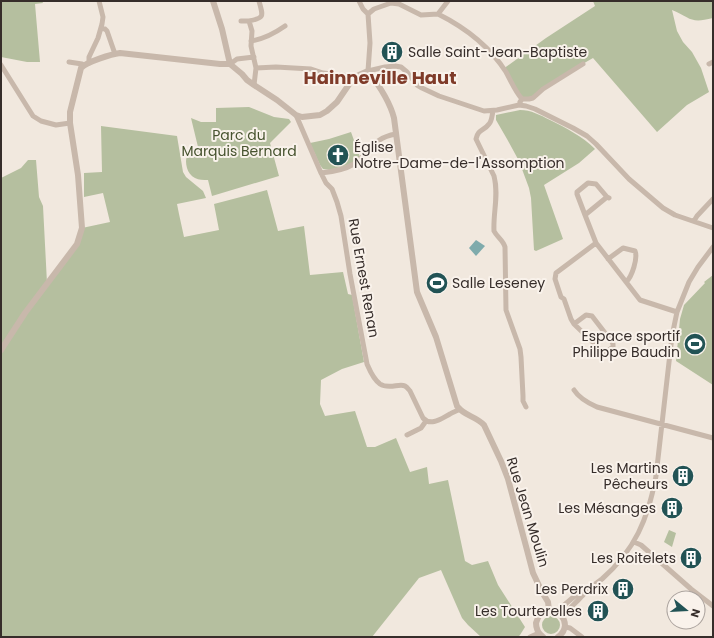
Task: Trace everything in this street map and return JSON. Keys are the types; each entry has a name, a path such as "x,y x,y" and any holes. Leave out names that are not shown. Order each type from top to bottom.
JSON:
{"street":[{"path":"1,350 25,313 78,244 82,228 78,174 71,138 70,112 82,68 86,64 101,28 103,17 99,1"},
{"path":"212,1 222,29 230,64 247,80 296,115 309,117 320,115 327,111 337,102 354,78 368,71 385,67 401,67 418,85 427,91 480,110 493,111 520,105 535,109 583,134 596,144 629,179 663,208 675,215 713,228"},
{"path":"241,21 249,22 258,19 262,15 260,1"},
{"path":"359,1 363,9 368,14 370,43 368,71 393,114 417,292 434,333 455,401 460,409 440,420 433,422 426,421 421,428 407,435"},
{"path":"438,14 448,1"},
{"path":"368,14 374,9 391,3 399,4 420,14 438,14 471,35 482,44 500,65 522,99"},
{"path":"249,22 252,31 251,48 256,68 254,85"},
{"path":"251,41 258,40 275,33 285,26"},
{"path":"101,28 107,31 115,54"},
{"path":"69,62 86,64 120,53 220,64 230,64 237,59 254,57"},
{"path":"522,99 533,98 543,89 583,64"},
{"path":"1,65 33,116 40,121 56,125 70,123"},
{"path":"256,68 276,67 311,69 354,78"},
{"path":"520,105 522,99"},
{"path":"493,111 489,125 479,132 476,139 496,182 494,233 503,241 505,247 506,310 520,349 522,396 526,407"},
{"name":"Rue Ernest Renan","path":"296,115 320,173 332,189 341,216 367,364 374,377 380,384 389,387 407,387 426,421"},
{"path":"320,173 331,172 350,166 358,161 377,141 385,136 396,134"},
{"path":"585,215 608,198 596,184 588,183 576,194 596,243 640,300 677,312"},
{"path":"694,221 713,199"},
{"path":"574,324 586,314 592,316 612,342 613,347 604,352 574,324 554,279 556,274 596,243"},
{"path":"563,617 587,591 613,569 623,557 638,536 649,509 653,494 672,336 677,312 689,282 713,247"},
{"path":"608,259 623,248 635,251 636,259 629,279 626,282"},
{"path":"574,390 577,396 597,407 713,438"},
{"name":"Rue Jean Moulin","path":"460,409 474,416 482,423 501,460 508,479 534,573 539,587 548,602 549,610"},
{"path":"634,542 641,545 690,589 713,606"},
{"path":"556,612 576,595 587,591"},
{"path":"530,637 541,636 536,625 538,617 549,610 556,612 563,617 565,627 558,637"},
{"path":"565,627 570,628 582,637"}],"green space":[{"path":"1,1 42,1 43,3 35,4 40,62 27,62 1,57"},
{"path":"593,1 713,1 713,18 705,20 691,19 672,10 677,31 701,68 709,92 687,105 657,132 593,58 567,73 533,98 522,99 503,69 546,38 595,6"},
{"name":"Parc du Marquis Bernard","path":"249,107 274,117 289,119 291,122 270,143 279,176 212,196 208,180 200,180 195,178 190,174 187,168 186,161 188,155 198,147 191,118 201,122 216,122 216,108"},
{"path":"520,110 543,116 579,136 595,149 579,163 544,185 563,239 536,251 534,250 529,188 519,161 496,120 496,115"},
{"path":"101,126 177,136 183,172 186,177 203,191 206,198 177,204 184,237 219,230 214,204 267,190 278,231 304,226 310,275 343,272 348,294 352,295 364,362 342,369 321,380 320,404 325,416 355,411 367,447 375,447 396,438 410,472 427,467 429,484 448,480 465,561 472,565 488,561 498,585 525,627 518,637 481,637 462,618 441,570 419,578 372,637 1,637 1,178 21,168 28,160 36,160 39,197 43,206 47,283 77,244 82,228 110,222 103,193 84,197 84,173 102,172"},
{"path":"351,132 360,157 351,164 330,170 323,169 310,143"},
{"name":"Espace sportif Philippe Baudin","path":"713,275 713,385 676,361 680,319 684,305 705,283 704,282"},
{"path":"669,530 676,533 672,547 664,542"},
{"path":"547,616 555,616 560,621 558,632 555,634 547,634 542,629 542,621"}],"water":[{"path":"476,240 485,246 476,256 469,248"}],"place":[{"name":"Salle Saint-Jean-Baptiste","path":"392,52"},
{"name":"Église Notre-Dame-de-l'Assomption","path":"338,155"},
{"name":"Salle Leseney","path":"437,283"},
{"name":"Espace sportif Philippe Baudin","path":"695,344"},
{"name":"Les Martins Pêcheurs","path":"683,476"},
{"name":"Les Mésanges","path":"672,508"},
{"name":"Les Roitelets","path":"691,558"},
{"name":"Les Perdrix","path":"623,589"},
{"name":"Les Tourterelles","path":"598,611"}],"district":[{"name":"Hainneville Haut","path":"380,77"}]}
